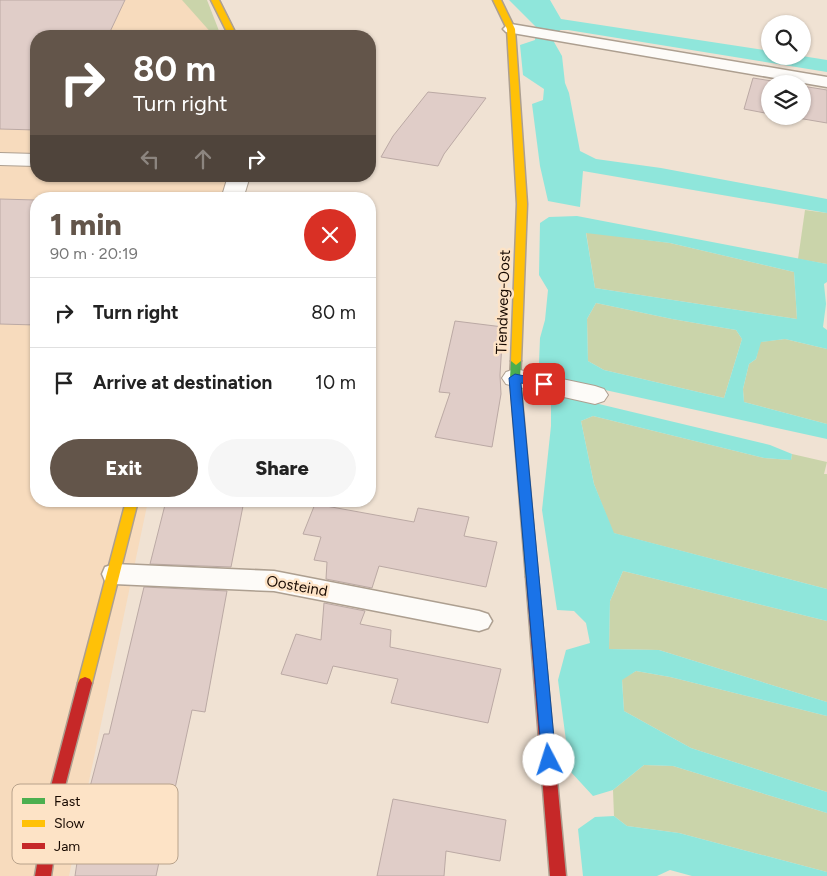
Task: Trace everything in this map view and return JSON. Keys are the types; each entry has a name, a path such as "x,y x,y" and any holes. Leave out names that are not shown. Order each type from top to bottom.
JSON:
{"street":[{"path":"214,0 230,30"},
{"name":"Tiendweg-Oost","path":"497,0 515,29 522,204 515,378 558,876"},
{"path":"0,159 30,160"},
{"path":"515,378 595,395"},
{"path":"59,784 131,507"}],"lane":[{"path":"515,29 827,82"},
{"name":"Oosteind","path":"114,574 274,581 479,622"}],"shaded area":[{"path":"0,0 186,0 210,30 30,30 30,182 244,182 241,192 30,192 30,507 147,507 88,784 12,784 12,864 72,864 69,876 0,876"}],"green space":[{"path":"182,0 207,0 219,30 209,30"},
{"path":"805,210 827,213 827,264 798,259"},
{"path":"586,232 670,243 794,272 797,319 595,288"},
{"path":"596,303 736,330 742,339 724,398 604,370 588,361 587,319"},
{"path":"785,339 827,349 827,424 744,402 743,389 749,364 756,359 760,342"},
{"path":"593,416 764,458 791,460 792,454 827,462 824,474 827,474 827,589 613,533 594,484 581,421"},
{"path":"623,571 827,621 827,702 659,650 609,649 610,601"},
{"path":"636,671 670,677 827,716 827,792 691,748 624,711 622,679"},
{"path":"644,765 673,766 827,813 827,872 679,833 627,826 614,816 613,790"}],"water":[{"path":"509,0 550,0 561,19 761,50 761,61 568,30 560,30 554,42 562,56 565,83 569,93 580,151 596,159 661,168 827,199 827,213 583,171 580,207 548,201 540,166 532,104 543,100 544,89 523,75 520,45 535,40 536,27"},
{"path":"811,57 827,60 827,72 784,65 811,65"},
{"path":"577,216 827,264 827,282 824,284 826,304 823,327 827,330 827,349 785,339 761,342 756,359 749,364 743,389 744,402 827,424 827,439 587,386 578,399 770,445 792,454 791,460 764,458 593,416 581,421 594,484 614,533 827,589 827,621 623,571 610,601 609,649 659,650 827,702 827,716 670,677 636,671 622,680 624,711 691,748 827,792 827,813 673,766 644,765 613,790 593,796 570,771 558,680 566,650 590,643 586,623 574,611 557,610 542,510 551,426 551,371 539,363 540,338 545,320 548,290 539,275 540,223 549,217","holes":["586,233 670,243 794,272 797,319 595,288","596,303 736,330 742,339 724,398 604,370 588,361 587,319"]},
{"path":"614,816 627,826 679,833 827,872 827,876 692,876 670,870 657,876 583,876 578,829 595,817"}],"building":[{"path":"0,0 125,0 111,30 30,30 30,130 0,129"},
{"path":"753,78 761,79 761,112 744,109"},
{"path":"811,87 827,90 827,123 811,120"},
{"path":"428,92 486,98 444,154 438,166 381,157 393,136"},
{"path":"0,199 30,200 30,325 0,324"},
{"path":"455,321 503,327 500,375 501,394 492,447 435,437 450,393 439,392"},
{"path":"164,507 243,507 231,567 150,564"},
{"path":"314,507 332,507 414,522 418,508 469,517 464,536 497,542 486,587 379,566 372,588 326,579 327,562 314,560 321,537 303,534"},
{"path":"144,587 227,591 205,712 192,710 176,784 91,784 104,734 109,734"},
{"path":"324,603 365,611 360,624 391,630 390,647 501,669 488,723 391,703 398,679 333,666 327,684 281,674 296,634 321,640"},
{"path":"393,799 506,820 500,861 446,851 444,876 377,876"},
{"path":"77,864 159,864 156,876 75,876"}],"traffic: fast":[{"path":"516,361 515,378 532,577"}],"traffic: slow":[{"path":"215,0 230,30"},
{"path":"497,0 511,29 522,204 516,361"},
{"path":"85,683 130,507"}],"traffic: jam":[{"path":"532,577 558,876"},
{"path":"59,784 85,683"},
{"path":"43,876 45,864"}],"route":[{"path":"544,384 515,378 549,760"}]}
